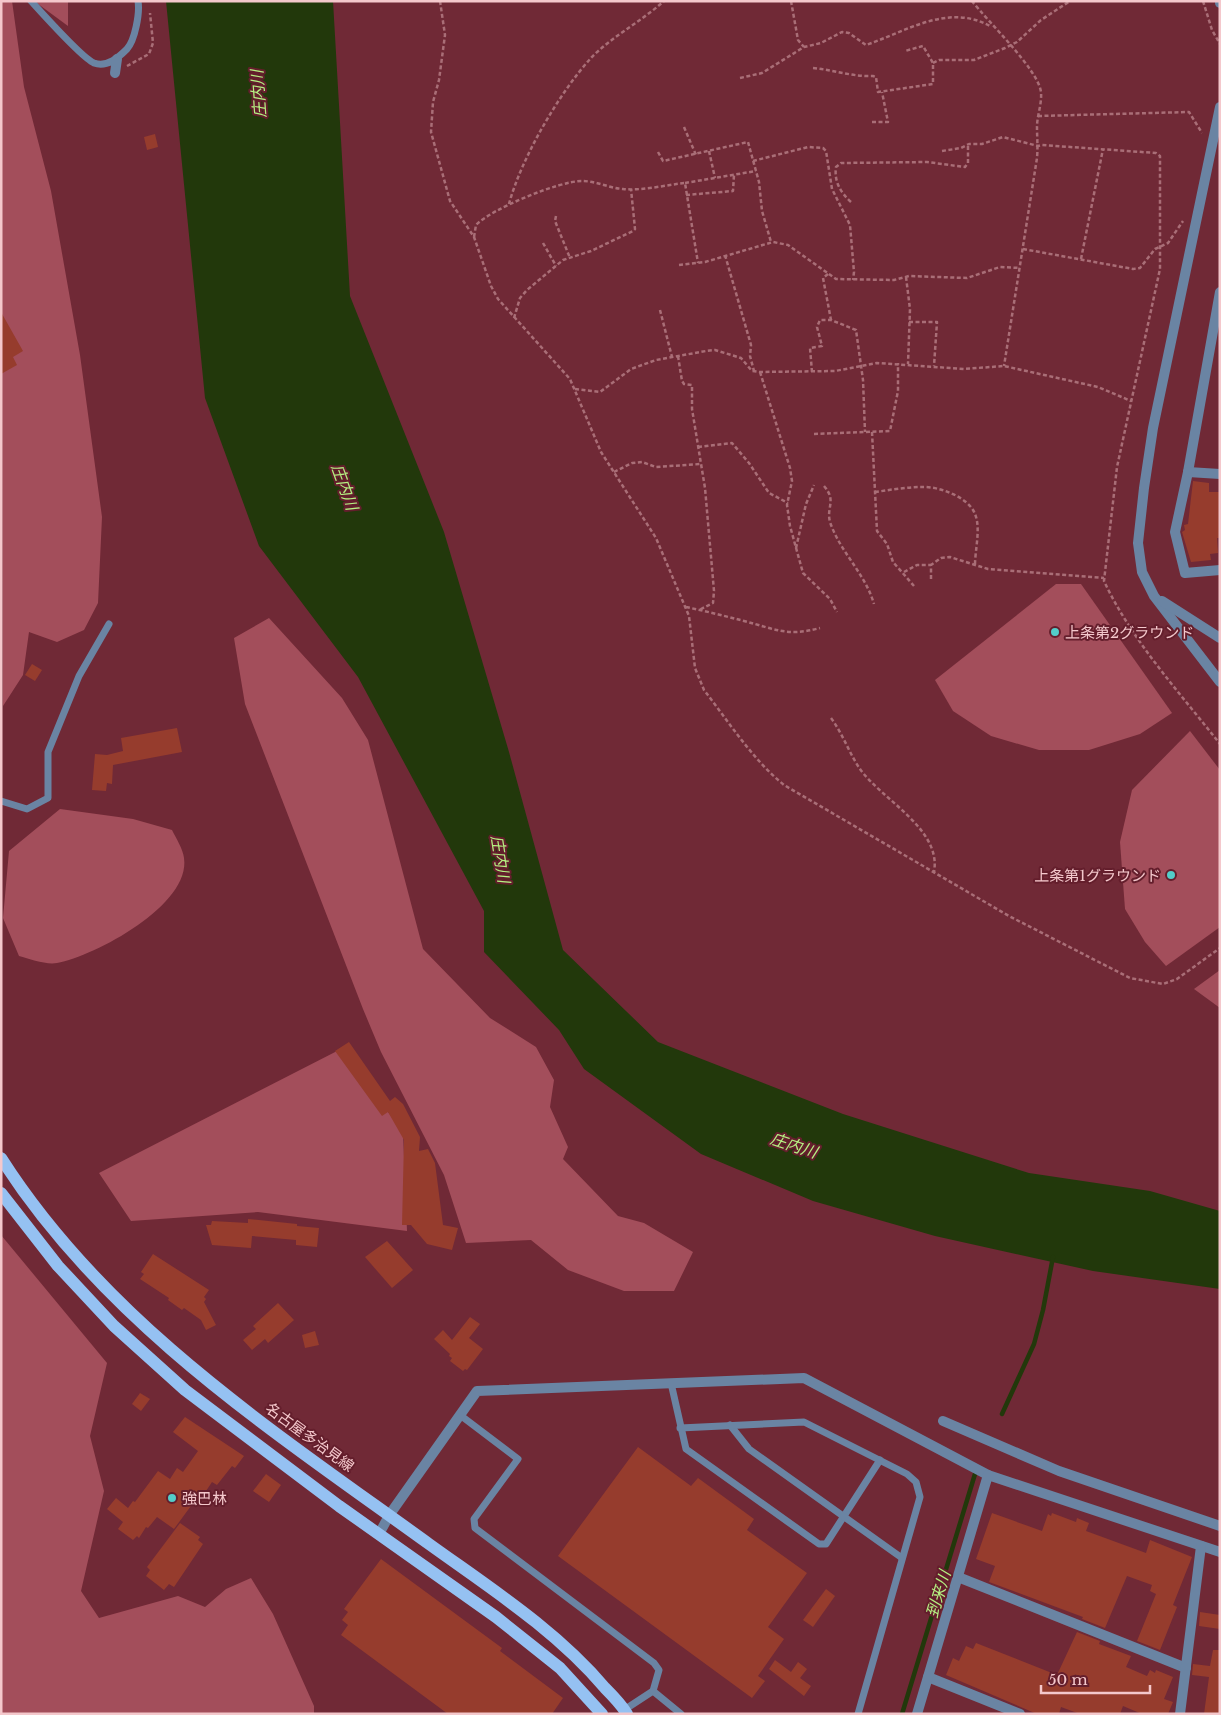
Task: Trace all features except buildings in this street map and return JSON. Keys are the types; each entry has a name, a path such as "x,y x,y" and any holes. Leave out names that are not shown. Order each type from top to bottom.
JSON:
{"main road":[{"name":"名古屋多治見線","path":"1,1158 19,1186 67,1247 123,1308 206,1380 524,1612 586,1665 626,1712"},
{"path":"1,1193 58,1266 114,1326 185,1390 379,1534 496,1617 560,1668 602,1714"}],"street":[{"path":"115,73 117,59"},
{"path":"1220,107 1153,428 1138,543 1142,572 1154,596 1220,682"},
{"path":"1220,292 1188,472 1175,532 1185,572 1220,570"},
{"path":"1188,472 1220,474"},
{"path":"1154,596 1220,638"},
{"path":"379,1534 390,1514 477,1390 804,1378 988,1475 1220,1552"},
{"path":"943,1421 1059,1471 1220,1526"},
{"path":"917,1714 988,1475"},
{"path":"1180,1714 1201,1546"},
{"path":"958,1577 1186,1668"},
{"path":"928,1677 1020,1714"}],"lane":[{"path":"31,1 93,63 104,64 117,59 130,45 138,1"},
{"path":"1,801 27,809 48,798 48,752 79,676 109,624"},
{"path":"671,1383 686,1449 819,1544 826,1544 880,1460"},
{"path":"460,1415 518,1459 474,1519 475,1528 654,1663 659,1670 653,1691 626,1712"},
{"path":"680,1428 804,1422 907,1474 916,1482 920,1497 858,1714"},
{"path":"730,1425 749,1448 902,1558"},
{"path":"653,1691 681,1714"}],"path":[{"path":"440,1 445,35 439,80 433,102 431,132 450,201 474,237 491,286 498,299 570,379 591,431 614,472 647,521 673,573 686,607 695,668 704,690 770,774 784,785 1039,933 1130,978 1163,984 1177,979 1220,948"},
{"path":"508,205 525,159 572,83 592,58 664,1"},
{"path":"790,1 798,40 804,47"},
{"path":"972,1 992,27 1021,56 1039,85 1041,93 1038,116 1038,146 1004,366"},
{"path":"933,63 939,60 974,60 1017,42 1041,20 1070,1"},
{"path":"1203,1 1212,30 1220,44"},
{"path":"740,78 772,68 804,47 821,43 842,32 850,33 866,45 907,28 948,16 973,18 992,27"},
{"path":"813,68 846,72 854,77 876,77 878,92 933,84 933,63 924,46 905,51"},
{"path":"872,122 888,122 882,92"},
{"path":"1038,116 1189,112 1200,128 1206,148 1211,154"},
{"path":"684,127 696,155"},
{"path":"942,151 982,144 1003,137 1038,146 1156,153 1160,156 1160,269 1117,467 1104,578 1111,596 1141,642 1220,744"},
{"path":"658,152 660,161 663,161 748,142 756,171 762,211 771,242"},
{"path":"851,202 843,195 836,180 836,166 840,163 927,162 965,167 968,163 968,145"},
{"path":"753,161 808,148 823,148 826,150 832,190 850,225 853,280"},
{"path":"1081,259 1103,149"},
{"path":"709,152 715,178"},
{"path":"474,237 476,225 479,222 508,205 554,187 581,181 631,189 684,183 756,171"},
{"path":"686,195 733,191 734,175"},
{"path":"684,183 698,263"},
{"path":"514,318 524,294 556,266 635,229 631,189"},
{"path":"1023,249 1133,269 1140,268 1161,246 1168,242 1194,208 1200,206"},
{"path":"556,216 555,221 570,258"},
{"path":"679,265 698,263 771,242 788,245 836,279 966,278 1000,267 1020,268"},
{"path":"542,244 556,266"},
{"path":"725,256 752,345 750,356 754,371"},
{"path":"828,274 823,278 831,320"},
{"path":"906,277 909,322 908,364"},
{"path":"660,310 672,357"},
{"path":"812,372 810,348 822,346 818,323 820,320 831,320 856,330 861,366 865,432"},
{"path":"909,322 937,322 934,366"},
{"path":"575,389 604,390 631,369 656,360 715,350 741,358 754,371 760,372 851,370 876,363 964,369 1004,366 1098,387 1131,401"},
{"path":"678,356 682,382 692,385 692,409 701,464 714,599 707,607 698,610"},
{"path":"814,434 890,431 898,391 898,363"},
{"path":"760,372 790,468 792,481 788,503 790,526 803,573 830,599 837,612"},
{"path":"872,432 877,531 886,544 893,562 904,572 914,586"},
{"path":"698,447 732,444 749,463 769,493 788,503"},
{"path":"614,472 632,463 642,462 656,467 701,464"},
{"path":"796,548 806,504 814,485"},
{"path":"824,486 832,500 830,522 844,550 856,566 870,592 874,604"},
{"path":"875,492 923,486 956,497 972,507 977,522 974,565"},
{"path":"904,572 917,565 931,565 941,558 950,557 988,569 1104,578"},
{"path":"931,565 931,579"},
{"path":"686,607 745,621 770,630 794,633 820,628"},
{"path":"831,718 844,736 859,767 870,782 901,809 933,846 936,864 934,872"}],"shaded area":[{"path":"1,1 12,1 24,87 51,191 80,355 102,517 98,603 84,630 57,642 29,632 23,675 3,706"},
{"path":"34,1 68,1 68,26"},
{"name":"上条第2グラウンド","path":"1056,584 1081,584 1172,713 1140,734 1089,750 1039,750 991,736 953,711 935,680"},
{"path":"269,618 342,698 368,740 423,949 490,1018 536,1047 554,1080 550,1107 568,1147 563,1159 618,1216 644,1223 693,1252 674,1291 624,1291 568,1270 531,1240 466,1243 444,1175 381,1052 363,1009 245,704 234,638"},
{"name":"上条第1グラウンド","path":"1190,731 1220,770 1220,927 1166,966 1145,942 1125,909 1120,842 1132,790"},
{"path":"60,809 133,819 172,830 181,847 184,858 182,876 172,893 157,910 116,939 94,950 57,963 48,963 19,956 3,918 9,851"},
{"path":"1220,970 1220,1008 1194,989"},
{"path":"341,1049 403,1132 407,1231 258,1212 131,1221 99,1173"},
{"path":"1,1235 107,1363 90,1436 104,1491 81,1591 99,1618 178,1596 205,1607 226,1589 251,1578 273,1614 314,1706 314,1714 1,1714"}],"water":[{"name":"庄内川","path":"166,1 333,1 350,296 444,532 509,752 563,950 658,1042 843,1114 1029,1173 1150,1191 1220,1211 1220,1289 1093,1271 935,1236 813,1201 701,1154 584,1069 559,1030 484,952 484,911 358,677 259,546 205,398"}],"waterway":[{"name":"到来川","path":"1002,1414 1034,1344 1043,1310 1053,1257"},
{"name":"到来川","path":"902,1714 975,1474"}],"place":[{"name":"上条第2グラウンド","path":"1055,632"},
{"name":"上条第1グラウンド","path":"1171,875"},
{"name":"強巴林","path":"172,1498"}]}
